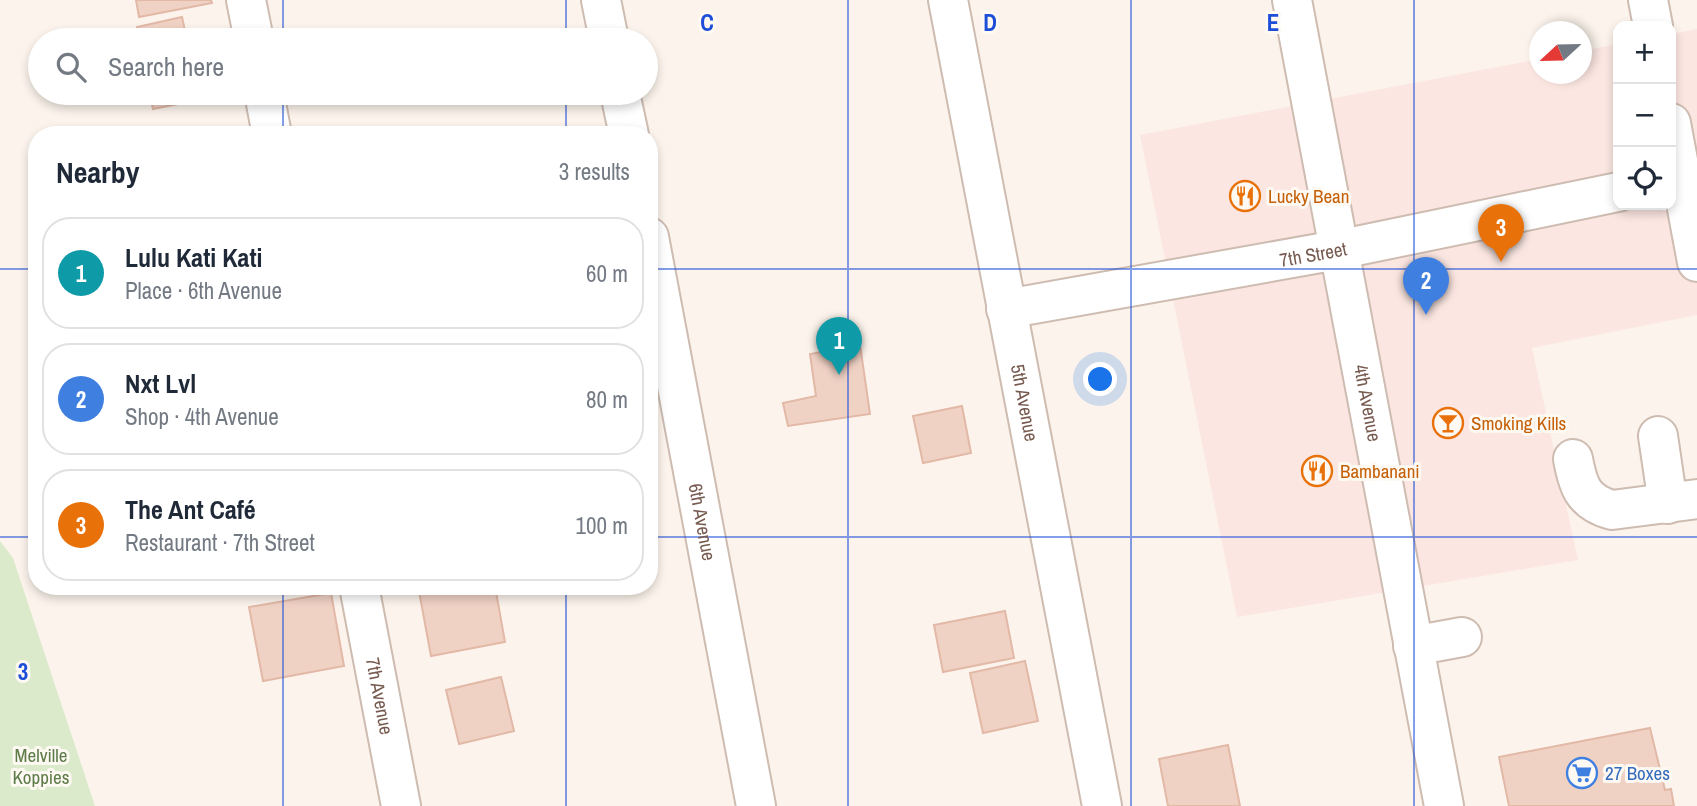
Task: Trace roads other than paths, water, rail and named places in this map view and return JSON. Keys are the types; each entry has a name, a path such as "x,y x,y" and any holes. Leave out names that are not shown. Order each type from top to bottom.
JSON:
{"street":[{"path":"246,0 252,28"},
{"path":"601,0 607,28"},
{"name":"5th Avenue","path":"948,0 1102,806"},
{"name":"4th Avenue","path":"1292,0 1336,250 1444,806"},
{"path":"1648,0 1652,21"},
{"path":"266,105 270,126"},
{"path":"623,105 627,126"},
{"path":"1676,146 1697,262"},
{"name":"7th Street","path":"1006,309 1336,250 1613,193"},
{"name":"6th Avenue","path":"658,327 663,377 756,806"},
{"path":"1573,458 1579,490 1599,507 1612,510 1683,501 1658,436"},
{"name":"7th Avenue","path":"361,595 401,806"},
{"path":"1413,646 1462,637"}],"place":[{"name":"Lucky Bean","path":"1245,196"},
{"name":"The Ant Café","path":"1501,262"},
{"name":"Nxt Lvl","path":"1426,315"},
{"name":"Lulu Kati Kati","path":"839,375"},
{"name":"Smoking Kills","path":"1448,423"},
{"name":"Bambanani","path":"1317,471"},
{"name":"27 Boxes","path":"1582,773"}],"park label":[{"name":"Melville Koppies","path":"41,766"}]}
